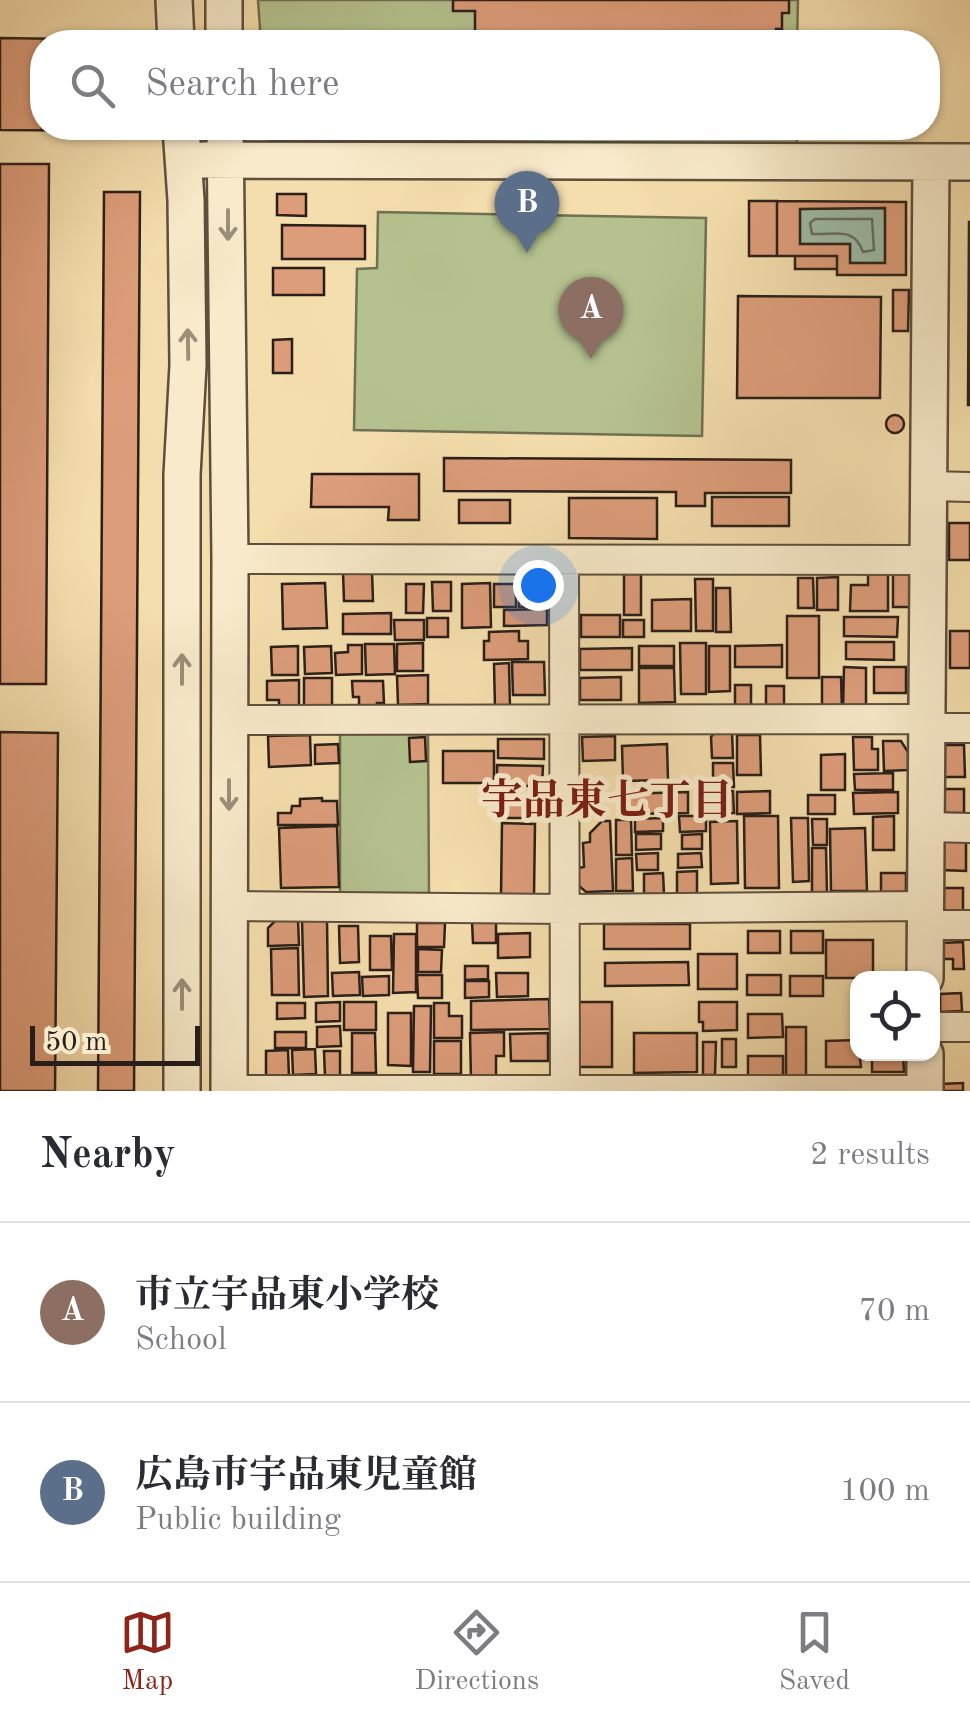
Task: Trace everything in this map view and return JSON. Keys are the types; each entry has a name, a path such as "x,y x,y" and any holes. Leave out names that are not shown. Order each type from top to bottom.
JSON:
{"street":[{"path":"174,0 175,30"},
{"path":"224,0 224,30"},
{"path":"182,1091 182,475 188,365 182,144 970,162"},
{"path":"226,144 229,1090 925,1091 925,1061"},
{"path":"926,971 931,162"},
{"path":"928,486 970,487"},
{"path":"230,559 926,560"},
{"path":"564,560 565,1091"},
{"path":"229,720 926,723 970,728"},
{"path":"926,827 970,828"},
{"path":"229,906 926,915 970,925"},
{"path":"940,1027 970,1027"}],"green space":[{"path":"258,0 798,0 797,30 260,30"},
{"path":"268,140 797,140 797,144"},
{"path":"378,212 706,218 702,436 354,430 357,269 377,268"},
{"path":"428,728 429,898 340,899 340,729"}],"water":[{"path":"885,208 885,263 850,263 850,244 800,244 800,209"}],"building":[{"path":"453,0 789,0 789,13 782,13 782,29 776,30 475,30 475,11 453,11"},
{"path":"0,38 30,38 30,130 0,130"},
{"path":"0,164 49,164 46,684 0,684"},
{"path":"104,192 140,192 134,1091 98,1091"},
{"path":"277,194 306,194 306,216 277,215"},
{"path":"749,201 777,201 777,256 749,256"},
{"path":"777,201 906,202 906,275 837,275 837,256 777,256","holes":["885,208 885,263 850,263 850,244 800,244 800,209"]},
{"path":"969,222 970,405 968,405"},
{"path":"282,225 365,226 365,259 282,259"},
{"path":"795,256 837,256 837,269 795,269"},
{"path":"273,268 324,268 324,295 273,295"},
{"path":"893,290 909,290 908,331 893,331"},
{"path":"738,296 881,297 880,398 737,398"},
{"path":"292,339 292,373 273,373 273,340"},
{"path":"895,415 902,417 902,431 895,433 888,431 886,424 888,417"},
{"path":"444,458 791,460 791,493 705,493 705,506 676,506 676,492 444,491"},
{"path":"312,474 419,474 419,520 388,520 389,507 311,507"},
{"path":"712,497 789,497 789,526 712,526"},
{"path":"569,498 657,498 657,539 569,538"},
{"path":"459,500 510,500 510,523 459,523"},
{"path":"949,523 970,523 970,560 949,560"},
{"path":"519,569 540,569 547,575 547,601 542,607 519,607"},
{"path":"868,570 888,570 888,611 850,611 851,585 868,585"},
{"path":"372,571 373,601 344,601 343,572"},
{"path":"893,571 906,571 914,578 914,607 893,607"},
{"path":"624,574 641,574 641,615 624,615"},
{"path":"838,577 838,610 817,610 817,578"},
{"path":"798,578 813,578 814,608 798,608"},
{"path":"695,579 713,579 713,631 696,631"},
{"path":"432,582 451,582 451,611 433,611"},
{"path":"325,583 327,628 283,629 282,584"},
{"path":"490,583 491,627 462,628 462,584"},
{"path":"406,584 424,584 423,613 406,613"},
{"path":"494,584 516,584 516,607 494,607"},
{"path":"716,588 730,588 731,632 716,632"},
{"path":"691,599 691,631 652,631 652,600"},
{"path":"547,609 547,625 504,626 504,610"},
{"path":"391,613 391,634 343,634 343,614"},
{"path":"581,615 620,615 620,637 581,637"},
{"path":"787,616 819,616 819,678 787,678"},
{"path":"844,617 898,617 897,637 844,636"},
{"path":"427,618 448,618 448,637 427,637"},
{"path":"394,620 424,620 424,640 395,640"},
{"path":"623,620 644,620 644,637 623,637"},
{"path":"519,631 519,641 528,641 528,659 484,660 484,641 489,641 489,632"},
{"path":"950,631 970,631 970,668 950,668"},
{"path":"846,642 894,642 894,660 846,659"},
{"path":"423,643 423,671 397,671 397,644"},
{"path":"680,643 706,643 706,694 681,694"},
{"path":"365,644 394,644 395,674 366,675"},
{"path":"348,645 362,645 362,674 336,675 335,653 348,652"},
{"path":"782,645 782,667 735,667 735,646"},
{"path":"298,646 298,675 272,675 271,647"},
{"path":"331,646 332,673 305,674 304,647"},
{"path":"639,646 674,646 674,666 639,666"},
{"path":"709,646 730,646 730,691 709,692"},
{"path":"632,648 632,670 580,670 580,649"},
{"path":"512,662 544,662 545,695 513,695"},
{"path":"509,663 510,708 495,708 494,664"},
{"path":"844,667 866,668 866,710 843,710"},
{"path":"874,667 906,667 906,693 874,693"},
{"path":"639,668 674,668 675,702 639,703"},
{"path":"428,675 428,704 398,705 397,676"},
{"path":"621,677 621,700 580,700 580,678"},
{"path":"822,677 841,677 842,710 822,711"},
{"path":"304,678 332,678 332,709 304,710"},
{"path":"299,680 299,709 279,709 279,700 267,700 267,681"},
{"path":"352,681 383,681 384,703 377,703 377,709 359,709"},
{"path":"735,685 751,685 751,708 735,708"},
{"path":"766,686 784,686 784,707 766,707"},
{"path":"716,731 732,731 733,758 712,758 711,737"},
{"path":"0,732 58,733 55,1091 0,1091"},
{"path":"310,735 311,765 269,767 268,736"},
{"path":"737,735 760,735 761,775 737,775"},
{"path":"615,736 615,760 583,761 582,737"},
{"path":"425,737 426,761 410,762 409,738"},
{"path":"853,737 872,737 872,749 878,749 878,770 854,770"},
{"path":"498,739 544,739 544,759 498,758"},
{"path":"883,741 901,741 908,752 908,770 884,771"},
{"path":"338,744 339,763 315,764 315,745"},
{"path":"667,744 668,780 623,781 622,746"},
{"path":"940,745 964,745 965,777 940,777"},
{"path":"443,751 494,751 494,783 443,783"},
{"path":"845,754 845,790 821,790 821,755"},
{"path":"713,763 733,763 734,787 713,787"},
{"path":"497,765 543,766 542,786 497,786"},
{"path":"893,773 893,790 855,790 854,774"},
{"path":"942,789 964,789 964,813 942,813"},
{"path":"499,791 519,791 519,800 530,800 530,818 499,818"},
{"path":"712,791 733,791 734,813 713,814"},
{"path":"770,791 770,813 737,814 737,792"},
{"path":"688,792 688,813 624,814 623,794"},
{"path":"898,792 898,813 854,814 853,793"},
{"path":"808,795 835,795 835,814 808,814"},
{"path":"300,799 337,801 338,825 278,825 278,813 291,813 292,806 300,806"},
{"path":"679,816 706,816 706,831 680,832"},
{"path":"744,816 778,816 779,888 745,888"},
{"path":"894,816 894,850 873,850 873,817"},
{"path":"663,818 663,831 635,832 635,819"},
{"path":"791,818 808,818 809,881 793,882"},
{"path":"812,819 827,819 827,845 813,845"},
{"path":"616,820 631,820 632,855 616,855"},
{"path":"602,821 610,821 613,891 586,892 578,885 578,868 584,867 583,843 590,842 590,833"},
{"path":"737,821 738,883 711,884 710,822"},
{"path":"502,823 535,824 534,896 501,896"},
{"path":"337,826 339,887 281,888 279,828"},
{"path":"865,828 867,891 831,891 830,829"},
{"path":"636,834 661,834 661,849 636,850"},
{"path":"702,834 702,849 682,849 682,835"},
{"path":"941,836 966,836 966,871 941,870"},
{"path":"812,848 826,848 827,894 812,894"},
{"path":"658,853 658,870 637,870 636,854"},
{"path":"701,853 702,867 678,868 678,854"},
{"path":"632,858 633,891 616,891 616,859"},
{"path":"697,871 697,898 677,898 677,872"},
{"path":"663,873 664,894 644,894 644,874"},
{"path":"881,873 906,873 906,890 899,897 881,897"},
{"path":"942,888 963,888 963,911 942,911"},
{"path":"302,919 327,919 328,996 304,997"},
{"path":"276,920 298,920 299,945 268,946 268,928"},
{"path":"472,922 496,922 496,943 473,943"},
{"path":"417,923 445,923 444,947 417,947"},
{"path":"604,924 690,924 690,949 604,949"},
{"path":"339,926 358,926 359,962 340,963"},
{"path":"748,931 780,931 780,953 748,953"},
{"path":"791,931 823,931 823,953 791,953"},
{"path":"530,933 530,957 498,958 498,934"},
{"path":"394,934 416,934 416,992 393,993"},
{"path":"370,936 391,936 392,970 370,970"},
{"path":"826,940 873,940 873,971 850,971 850,978 826,978"},
{"path":"963,942 964,969 953,969 953,959 941,959 941,943"},
{"path":"298,948 299,995 272,995 271,949"},
{"path":"418,949 442,950 441,972 418,972"},
{"path":"698,954 737,954 737,989 698,989"},
{"path":"688,962 689,985 605,986 605,963"},
{"path":"465,966 488,966 488,979 465,980"},
{"path":"359,972 360,995 333,996 332,973"},
{"path":"496,973 528,973 528,996 497,997"},
{"path":"417,975 442,975 442,998 418,998"},
{"path":"747,975 781,975 781,995 747,995"},
{"path":"389,976 389,995 363,996 362,977"},
{"path":"790,976 823,976 823,996 790,996"},
{"path":"465,981 489,981 489,997 465,998"},
{"path":"961,993 962,1011 940,1012 940,994"},
{"path":"549,999 550,1029 471,1030 471,1001"},
{"path":"340,1002 340,1021 316,1022 316,1003"},
{"path":"344,1002 376,1002 376,1030 344,1030"},
{"path":"576,1002 612,1002 612,1067 577,1067"},
{"path":"699,1002 737,1002 737,1030 703,1031"},
{"path":"277,1003 305,1003 305,1018 277,1019"},
{"path":"434,1003 449,1003 449,1016 462,1016 462,1038 434,1038"},
{"path":"414,1006 431,1006 430,1072 413,1072"},
{"path":"388,1013 411,1013 411,1066 388,1065"},
{"path":"748,1014 782,1014 783,1037 748,1038"},
{"path":"340,1026 341,1046 317,1047 317,1027"},
{"path":"786,1027 806,1027 806,1076 786,1076"},
{"path":"275,1032 306,1032 306,1048 275,1048"},
{"path":"504,1032 504,1056 496,1056 496,1079 471,1080 470,1033"},
{"path":"352,1033 375,1033 376,1073 352,1073"},
{"path":"548,1033 548,1061 511,1061 510,1034"},
{"path":"634,1033 697,1033 697,1072 634,1073"},
{"path":"722,1039 736,1039 736,1067 722,1067"},
{"path":"850,1040 850,1061 860,1061 861,1067 826,1067 826,1041"},
{"path":"434,1041 461,1041 461,1074 434,1074"},
{"path":"703,1042 716,1042 715,1075 703,1075"},
{"path":"315,1049 316,1074 293,1075 292,1050"},
{"path":"288,1050 289,1078 266,1079 266,1051"},
{"path":"324,1051 340,1051 340,1077 325,1077"},
{"path":"748,1056 783,1056 783,1076 748,1077"},
{"path":"872,1061 903,1061 904,1072 872,1072"},
{"path":"963,1083 963,1091 940,1091 940,1084"}],"place":[{"name":"広島市宇品東児童館","path":"527,253"},
{"name":"市立宇品東小学校","path":"591,359"}],"district":[{"name":"宇品東七丁目","path":"607,803"}]}
